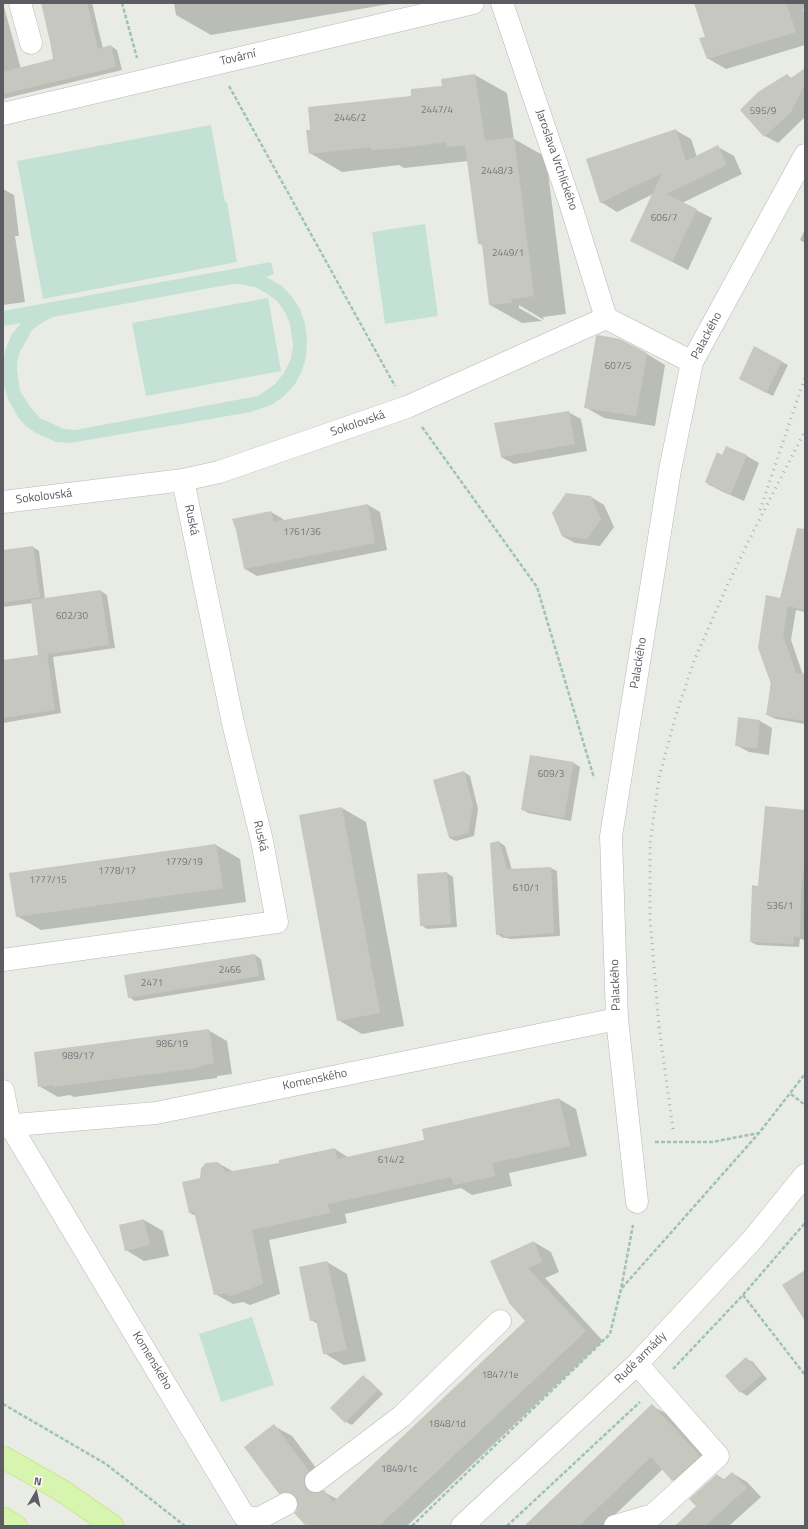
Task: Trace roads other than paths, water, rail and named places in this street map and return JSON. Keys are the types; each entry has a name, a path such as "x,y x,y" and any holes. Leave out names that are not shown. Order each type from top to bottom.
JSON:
{"main road":[{"path":"3,1457 61,1490 113,1526"},
{"path":"3,1518 16,1526"}],"street":[{"path":"20,3 31,43"},
{"name":"Tovární","path":"3,114 473,3"},
{"name":"Jaroslava Vrchlického","path":"502,3 572,209 606,318"},
{"name":"Palackého","path":"637,1202 617,1018 612,836 670,470 692,362 805,155"},
{"path":"606,318 692,362"},
{"name":"Sokolovská","path":"3,502 183,480 219,472 407,407 606,318"},
{"name":"Ruská","path":"3,960 277,922 262,841 233,723 183,480"},
{"name":"Komenského","path":"286,1504 258,1519 244,1516 6,1125 156,1113 617,1018"},
{"path":"3,1091 6,1125"},
{"name":"Rudé armády","path":"462,1526 637,1364 753,1239 805,1175"},
{"path":"316,1481 402,1416 500,1321"},
{"path":"615,1526 653,1515 718,1456 637,1364"}],"tunnel":[{"path":"286,1504 316,1481"}],"railway":[{"path":"760,510 805,377"},
{"path":"673,1129 659,1027 650,919 650,844 659,778 675,718 694,661 752,534 805,431"}]}
